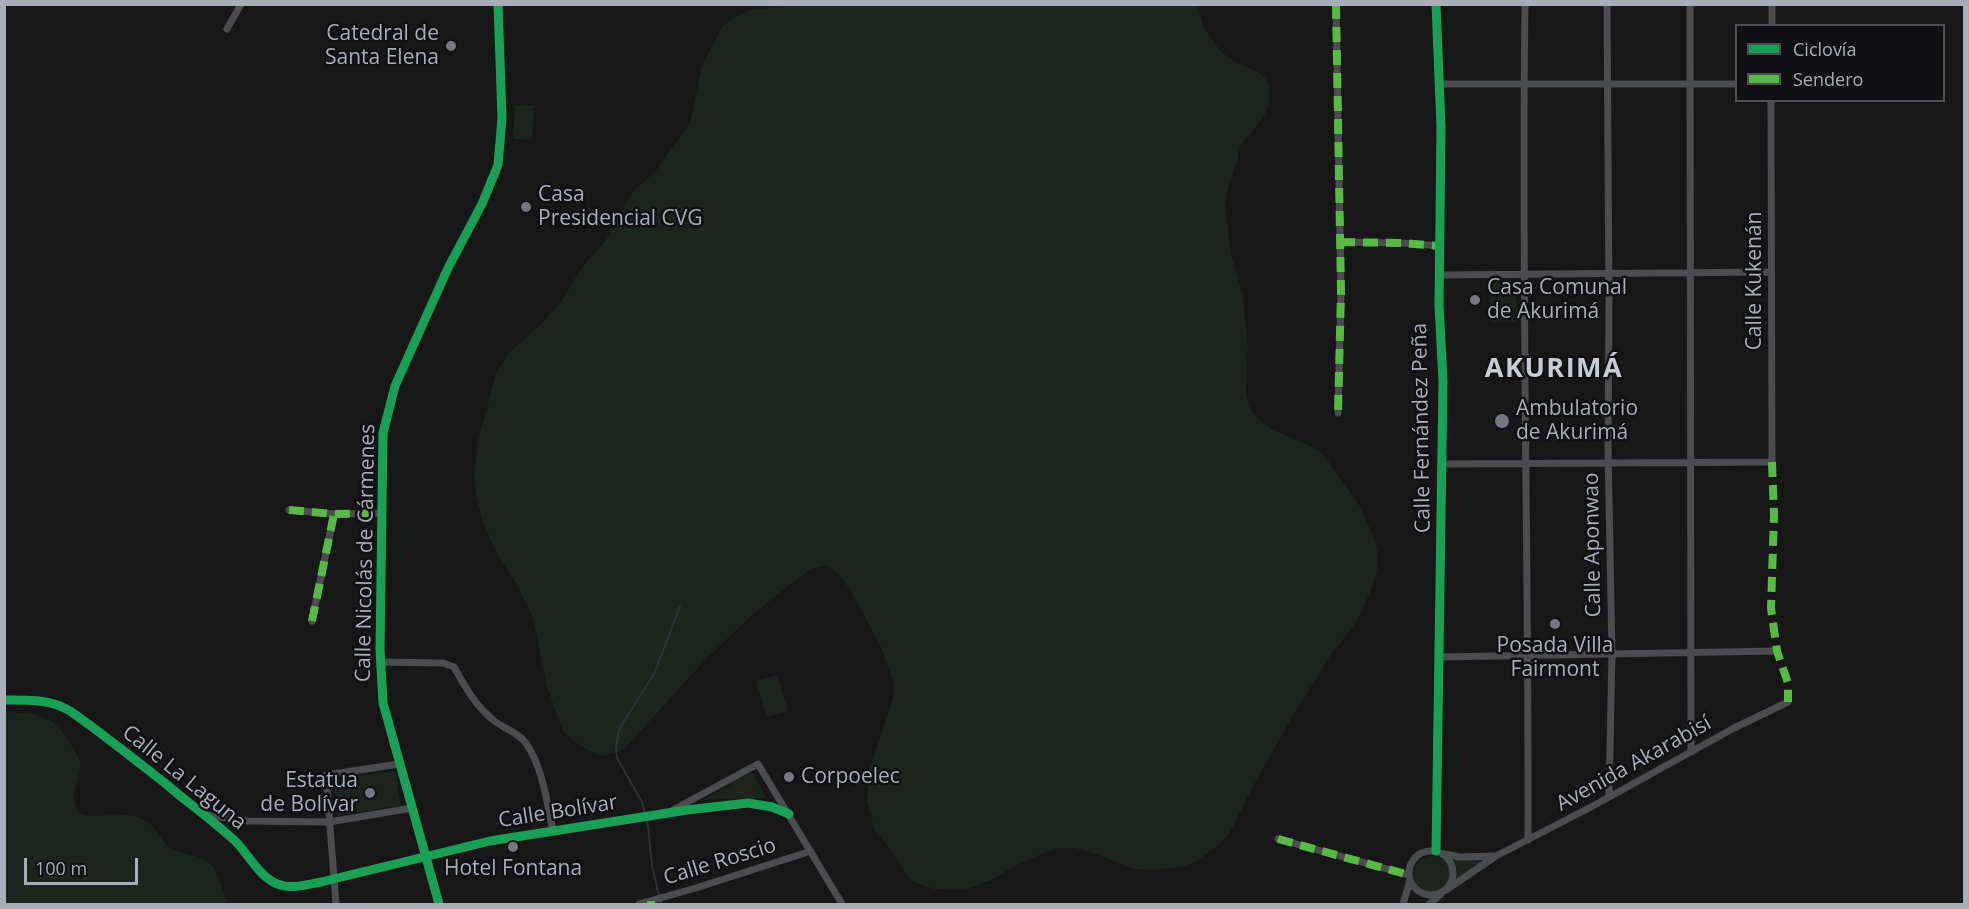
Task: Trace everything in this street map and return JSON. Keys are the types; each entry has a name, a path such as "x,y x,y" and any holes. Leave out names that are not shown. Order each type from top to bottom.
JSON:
{"street":[{"path":"227,29 241,4"},
{"name":"Calle Nicolás de Cármenes","path":"439,904 384,709 380,662 382,433 395,386 448,268 494,178 498,165 502,118 498,4"},
{"path":"1336,4 1340,242 1338,413"},
{"name":"Calle Fernández Peña","path":"1436,4 1440,84 1439,304 1443,364 1439,852"},
{"path":"1525,4 1524,275 1529,655 1528,840"},
{"name":"Calle Aponwao","path":"1606,4 1609,274 1608,464 1612,653 1609,797"},
{"path":"1690,4 1691,751"},
{"path":"1772,4 1772,24"},
{"path":"1440,84 1735,84"},
{"name":"Calle Kukenán","path":"1690,463 1772,462 1771,102"},
{"path":"1340,242 1440,246"},
{"path":"1439,275 1770,272"},
{"path":"1443,464 1690,463"},
{"path":"289,510 334,514 382,513"},
{"path":"312,621 334,514"},
{"path":"1439,657 1777,651"},
{"path":"380,662 443,663 454,667 467,691 481,709 526,743 540,777 553,831"},
{"name":"Calle La Laguna","path":"4,700 32,700 60,705 136,760 204,815 235,841 262,872 278,884 291,887 334,879"},
{"name":"Avenida Akarabisí","path":"1429,904 1444,891 1496,856 1734,728 1788,702"},
{"path":"336,904 326,775 399,764"},
{"name":"Calle Bolívar","path":"666,813 758,764 789,814"},
{"name":"Calle Bolívar","path":"334,879 490,841 666,813 748,803 772,807 789,814"},
{"path":"204,815 246,820 330,822 412,808"},
{"path":"789,814 842,904"},
{"path":"1278,839 1410,878 1421,892 1431,895 1444,891 1452,881 1454,870 1450,860 1439,852 1426,851 1417,855 1411,864 1410,878 1403,904"},
{"name":"Calle Roscio","path":"639,904 653,902 811,851"},
{"name":"Avenida Akarabisí","path":"1439,852 1459,857 1496,856"}],"shaded area":[{"path":"798,4 1198,5 1204,28 1221,52 1258,72 1269,86 1269,102 1264,117 1240,146 1225,205 1231,255 1243,295 1248,347 1246,392 1249,407 1259,420 1271,429 1315,448 1326,458 1361,508 1375,541 1378,556 1377,570 1361,613 1332,653 1292,717 1230,832 1220,844 1195,862 1182,867 1135,869 1090,852 1075,848 1060,848 1046,852 991,880 965,890 934,889 914,882 907,876 891,850 875,831 867,802 869,771 893,699 894,683 881,647 851,591 838,573 827,565 806,572 753,614 706,659 624,749 604,756 597,755 573,741 562,729 547,686 533,617 516,583 496,552 477,500 474,475 478,442 496,373 509,353 561,302 580,270 606,240 633,191 655,172 690,123 702,66 722,27 733,18 748,11"},
{"path":"515,105 534,106 532,140 513,139"},
{"path":"1516,282 1517,322 1490,322 1490,283"},
{"path":"777,675 788,711 767,717 756,681"},
{"path":"5,712 38,715 46,718 66,737 78,756 80,764 74,793 77,811 89,816 121,814 145,820 170,848 203,859 212,866 228,904 5,904"},
{"path":"395,771 401,805 337,816 333,780"},
{"path":"752,772 766,798 703,800"},
{"path":"1432,856 1444,862 1450,874 1444,886 1432,892 1420,886 1414,874 1420,862"},
{"path":"1453,860 1484,861 1455,879 1457,868"}],"waterway":[{"path":"661,904 642,802 617,758 616,748 619,729 655,672 680,606"}],"marked path":[{"path":"1336,4 1341,292 1338,413"},
{"path":"1340,242 1440,246"},
{"path":"1772,462 1774,515 1771,608 1777,651 1788,683 1788,702"},
{"path":"289,510 334,514 382,513"},
{"path":"312,621 334,514"},
{"path":"1278,839 1409,875"}],"cycle path":[{"path":"439,904 383,703 380,650 383,433 395,386 448,268 482,204 498,165 502,118 498,4"},
{"path":"1436,4 1441,127 1439,305 1443,381 1436,851"},
{"path":"4,700 47,702 70,711 226,833 269,879 286,886 321,882 490,841 687,810 748,803 772,807 789,814"}],"place":[{"name":"Catedral de Santa Elena","path":"451,46"},
{"name":"Casa Presidencial CVG","path":"526,207"},
{"name":"Casa Comunal de Akurimá","path":"1475,300"},
{"name":"Ambulatorio de Akurimá","path":"1502,421"},
{"name":"Posada Villa Fairmont","path":"1555,624"},
{"name":"Corpoelec","path":"789,777"},
{"name":"Estatua de Bolívar","path":"370,793"},
{"name":"Hotel Fontana","path":"513,847"}],"district":[{"name":"AKURIMÁ","path":"1554,369"}]}
